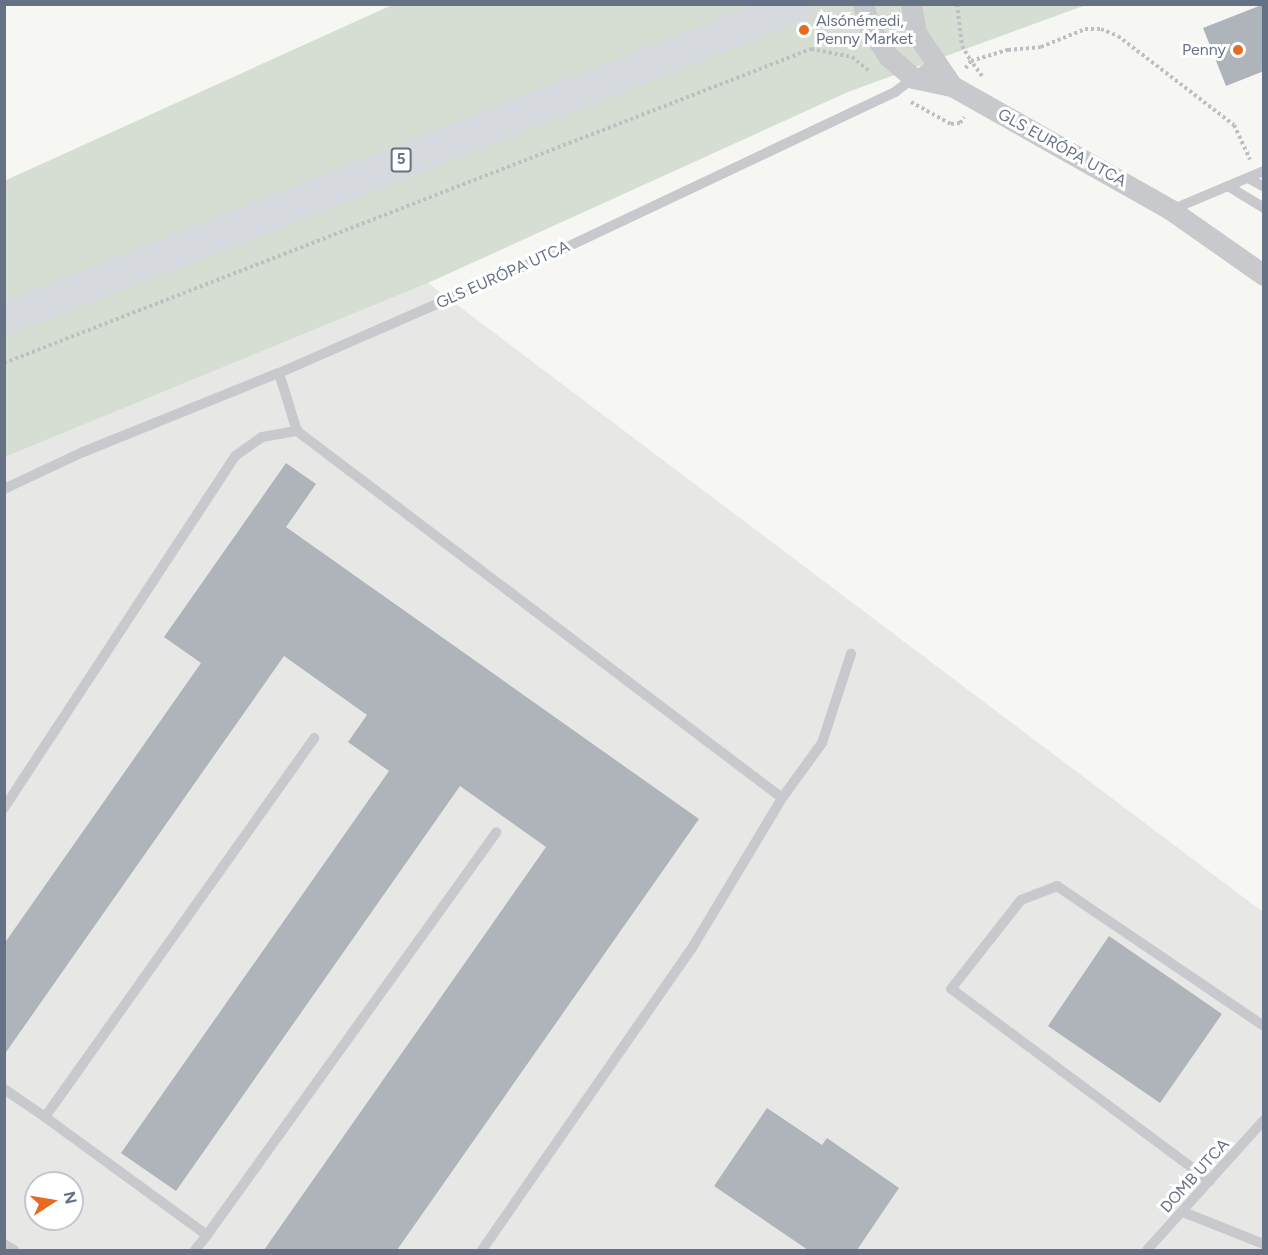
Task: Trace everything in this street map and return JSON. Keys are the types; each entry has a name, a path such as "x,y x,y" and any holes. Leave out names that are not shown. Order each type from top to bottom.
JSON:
{"main road":[{"name":"5","path":"4,319 798,4"}],"street":[{"name":"GLS EURÓPA UTCA","path":"863,4 870,28 888,56 913,78 981,91 1171,210 1263,275"},
{"name":"GLS EURÓPA UTCA","path":"911,4 916,33 933,63 952,86"}],"lane":[{"name":"GLS EURÓPA UTCA","path":"4,489 83,452 279,373 565,248 895,92 933,63"},
{"path":"1171,210 1256,174 1263,187"},
{"path":"1228,186 1263,208"},
{"path":"279,373 297,431 782,798"},
{"path":"4,808 235,456 262,436 297,431"},
{"path":"483,1251 692,948 782,798 822,743 851,654"},
{"path":"45,1117 315,738"},
{"path":"195,1251 497,832"},
{"path":"1210,1181 951,989 1021,900 1057,886 1263,1026"},
{"path":"4,1089 207,1235"},
{"name":"DOMB UTCA","path":"1147,1251 1184,1212 1263,1120"},
{"path":"1184,1212 1263,1244"},
{"path":"4,1244 14,1251"}],"path":[{"path":"4,363 811,49 852,57 895,92 951,124 960,123 981,91 972,61 962,46 957,4"},
{"path":"952,86 972,61 1008,50 1041,46 1085,29 1101,29 1118,36 1234,125 1256,174"}],"shaded area":[{"path":"392,5 1086,5 848,92 428,283 5,457 4,181"},
{"path":"428,283 1263,912 1263,1250 5,1250 5,457"}],"building":[{"name":"Penny","path":"1264,4 1264,71 1226,86 1203,28"},
{"path":"286,463 316,484 286,527 699,819 397,1250 264,1250 546,847 460,786 176,1191 121,1153 389,771 348,742 367,715 284,656 4,1055 4,944 201,663 164,637"},
{"path":"1109,936 1222,1014 1160,1103 1048,1026"},
{"path":"767,1108 822,1145 827,1138 899,1188 857,1250 808,1250 714,1186"}],"place":[{"name":"Alsónémedi, Penny Market","path":"804,30"},
{"name":"Penny","path":"1238,50"}]}
